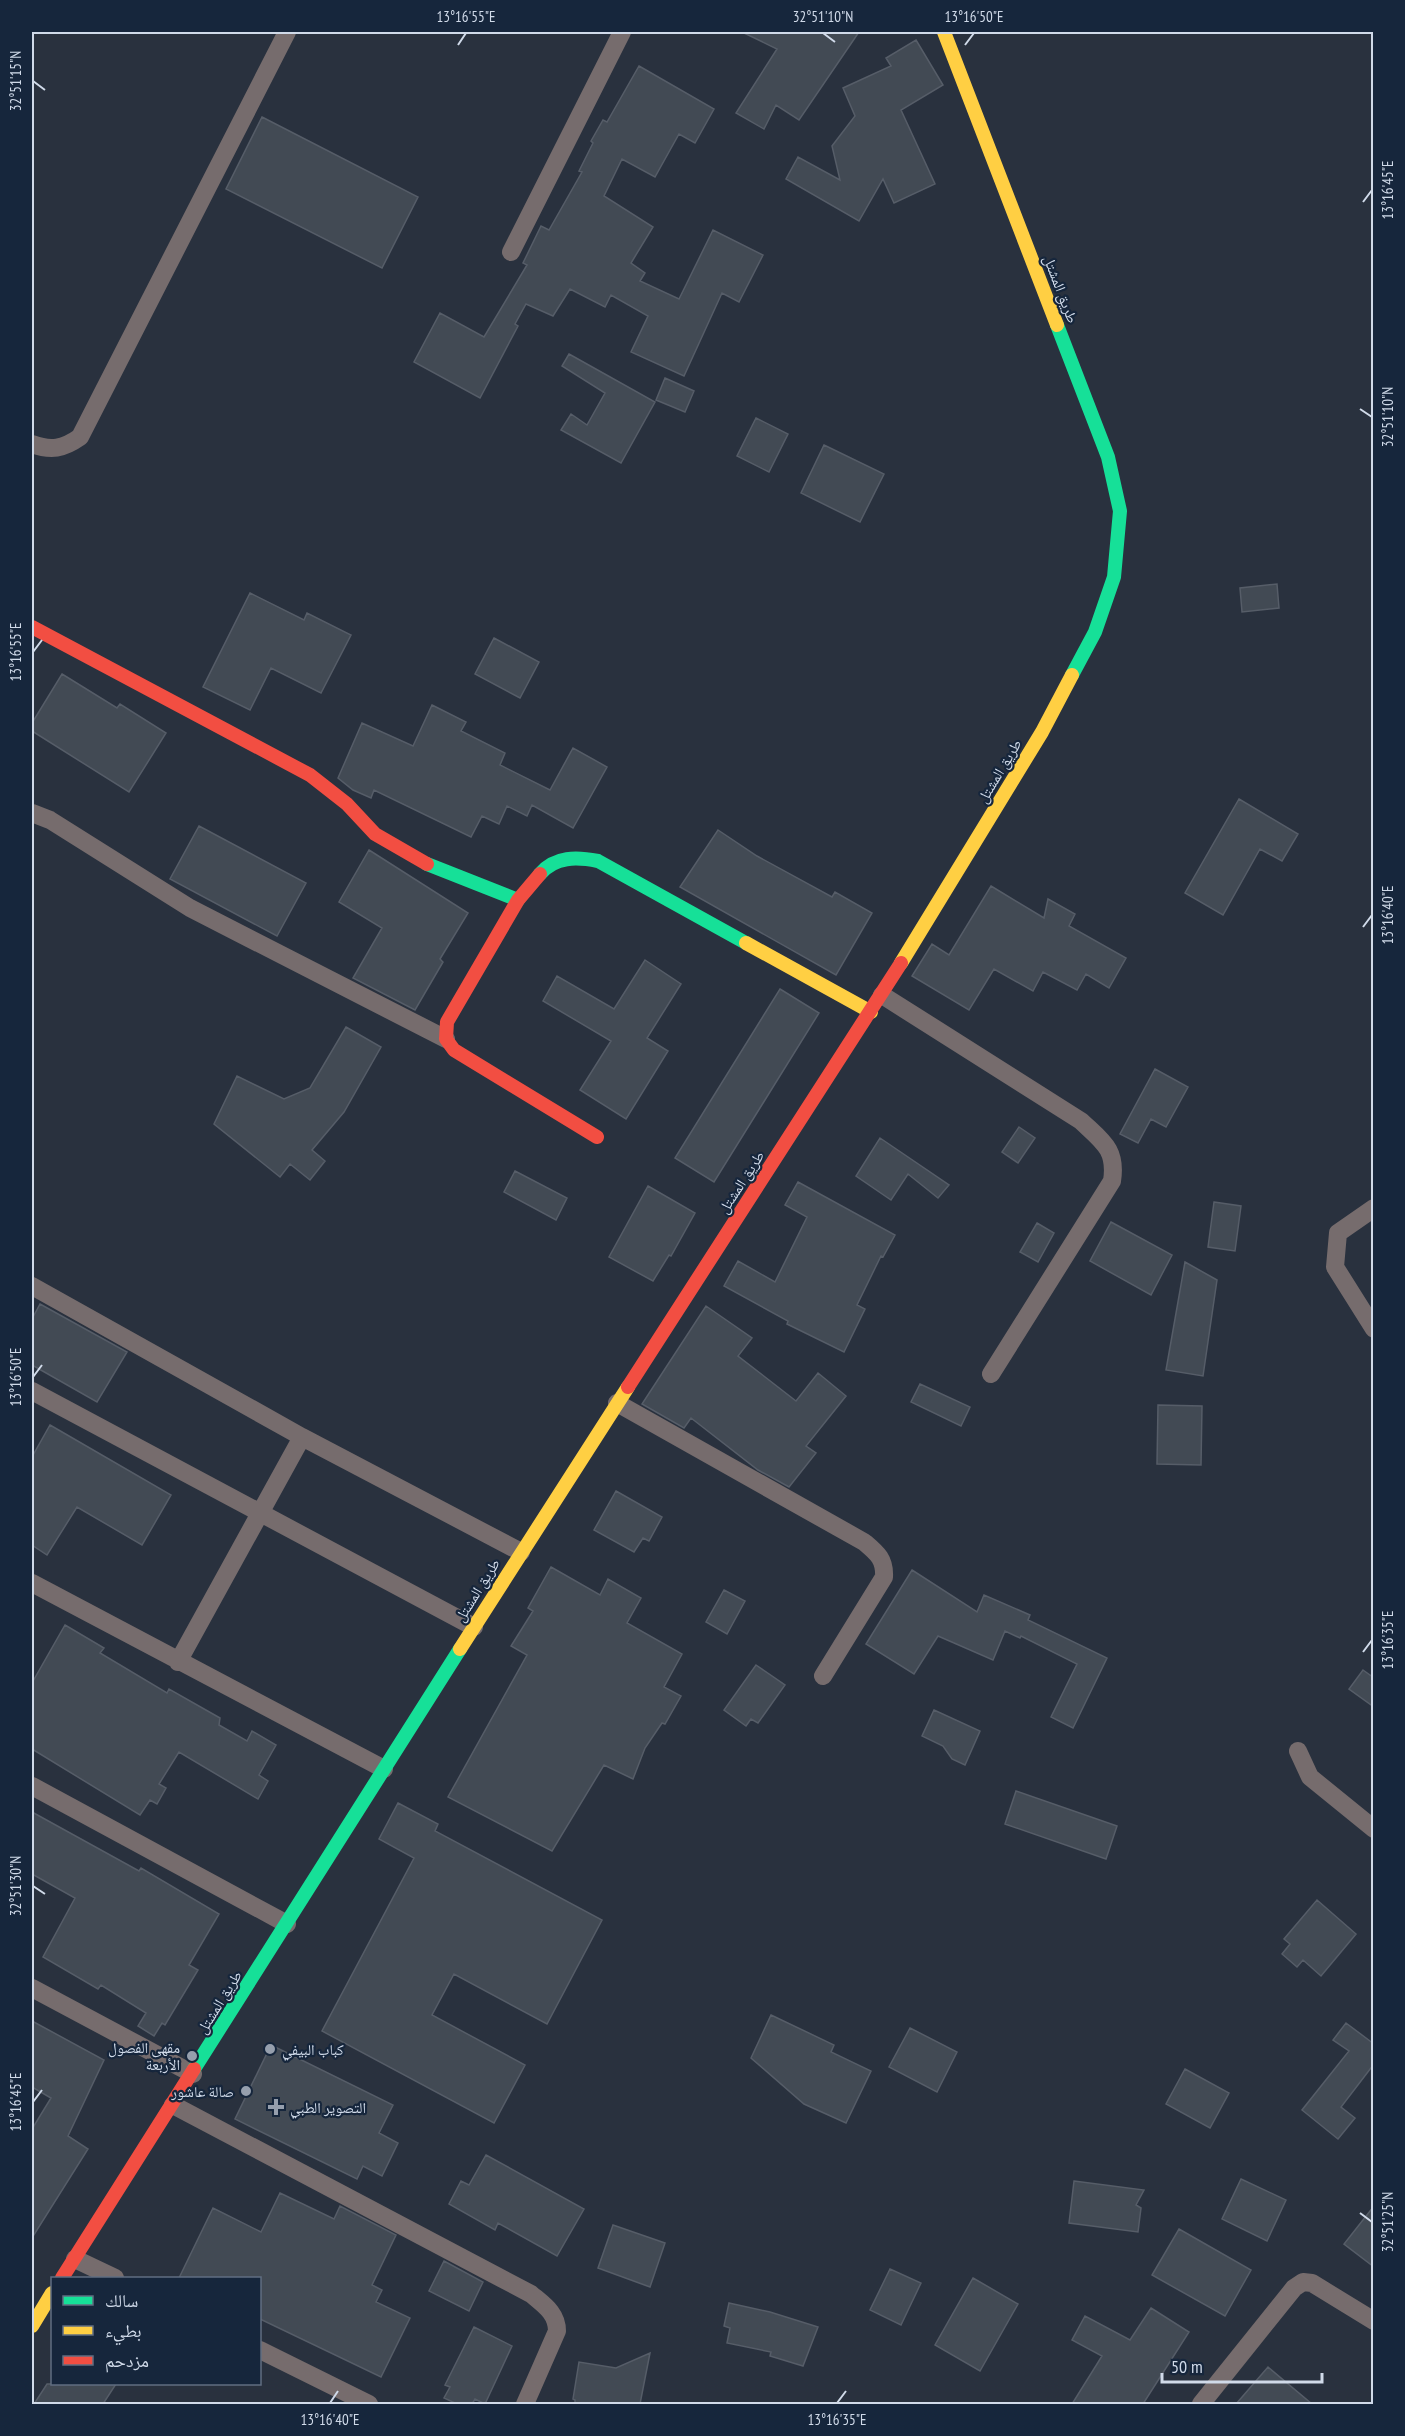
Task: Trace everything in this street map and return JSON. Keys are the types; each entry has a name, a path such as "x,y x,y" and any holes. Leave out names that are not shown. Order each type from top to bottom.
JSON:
{"main road":[{"name":"طريق المشتل","path":"63,2277 521,1552 871,1012 1042,732 1095,632 1114,577 1120,511 1108,457 944,32"},
{"path":"32,627 310,775 347,804 375,834 401,851 438,870 518,900"},
{"path":"597,1137 454,1050 446,1039 447,1022 518,900 544,869 563,859 579,857 598,861 871,1012"},
{"path":"32,2326 51,2295"}],"street":[{"path":"32,444 42,448 57,449 68,446 80,437 287,32"},
{"path":"511,252 622,32"},
{"path":"32,813 50,820 190,908 446,1039"},
{"path":"882,994 1081,1121 1108,1147 1114,1166 1112,1181 991,1374"},
{"path":"1374,1208 1338,1233 1335,1267 1374,1329"},
{"path":"32,1286 302,1437 521,1552"},
{"path":"32,1391 260,1515 474,1627"},
{"path":"618,1403 864,1542 880,1556 885,1565 884,1577 823,1676"},
{"path":"178,1662 302,1437"},
{"path":"32,1583 384,1769"},
{"path":"1298,1751 1310,1776 1374,1829"},
{"path":"32,1786 287,1924"},
{"path":"32,1988 193,2074"},
{"path":"173,2105 531,2294 549,2309 557,2322 557,2331 525,2404"},
{"path":"75,2259 113,2277"},
{"path":"1201,2404 1294,2288 1303,2282 1312,2283 1374,2321"},
{"path":"261,2350 369,2404"}],"building":[{"path":"742,32 859,32 799,120 776,105 764,129 736,113 777,49"},
{"path":"916,40 943,85 901,110 935,184 894,203 883,179 859,221 786,179 798,157 840,180 832,146 855,116 843,88 891,66 886,58"},
{"path":"639,66 714,109 695,143 679,134 655,177 622,159 604,196 653,227 631,263 645,273 640,281 679,299 713,230 763,255 739,302 722,293 684,376 631,352 648,316 611,295 605,307 570,289 553,316 526,304 515,324 518,326 480,398 414,362 440,313 484,337 527,265 523,263 541,226 549,230 582,172 579,171 593,143 591,141 603,120 607,122"},
{"path":"262,117 418,197 382,268 226,189"},
{"path":"569,354 655,402 621,463 561,430 571,414 587,425 605,393 562,366"},
{"path":"665,378 694,391 685,412 656,400"},
{"path":"756,418 788,434 769,472 737,456"},
{"path":"824,445 884,474 860,522 801,493"},
{"path":"1277,584 1279,608 1242,612 1240,588"},
{"path":"250,593 304,620 307,613 351,635 321,693 271,668 250,710 203,687"},
{"path":"494,638 539,662 520,698 475,674"},
{"path":"62,674 117,708 120,704 166,733 129,792 32,731 32,723"},
{"path":"432,705 466,722 461,731 505,753 500,765 550,790 573,748 607,767 573,828 532,805 527,816 507,806 499,824 482,816 471,837 374,790 371,798 353,790 338,778 362,723 413,746"},
{"path":"1239,799 1298,834 1282,861 1260,849 1223,915 1185,893"},
{"path":"199,826 306,883 277,936 170,879"},
{"path":"718,830 757,856 832,897 835,892 872,913 836,975 680,887"},
{"path":"369,850 468,913 440,959 443,962 415,1010 353,978 382,928 339,902"},
{"path":"991,886 1044,918 1048,899 1075,914 1069,926 1126,958 1109,988 1086,974 1077,990 1043,972 1033,991 994,969 969,1010 912,976 932,944 949,955"},
{"path":"645,960 681,984 647,1038 668,1051 626,1119 580,1090 611,1041 543,1001 557,976 614,1009"},
{"path":"780,989 819,1013 714,1182 675,1158"},
{"path":"346,1027 381,1047 344,1112 312,1150 325,1161 310,1180 290,1164 280,1177 214,1124 237,1076 284,1099 310,1088"},
{"path":"1155,1069 1188,1087 1166,1127 1151,1119 1138,1143 1120,1134"},
{"path":"1019,1127 1035,1138 1018,1163 1002,1152"},
{"path":"880,1138 949,1185 938,1198 908,1174 891,1200 856,1176"},
{"path":"515,1171 567,1198 556,1220 504,1192"},
{"path":"798,1182 895,1235 883,1257 881,1256 857,1305 865,1309 844,1352 787,1324 788,1321 724,1286 738,1261 775,1282 807,1217 785,1205"},
{"path":"648,1186 695,1213 671,1256 669,1255 653,1281 609,1257"},
{"path":"1214,1202 1241,1206 1235,1251 1208,1247"},
{"path":"1111,1222 1172,1255 1151,1295 1090,1261"},
{"path":"1037,1223 1054,1233 1038,1262 1020,1252"},
{"path":"1185,1262 1217,1280 1203,1376 1166,1370"},
{"path":"40,1304 127,1352 97,1402 32,1365 32,1319"},
{"path":"706,1306 752,1338 738,1356 796,1401 818,1373 846,1396 806,1446 816,1453 789,1487 758,1470 691,1418 684,1428 642,1404"},
{"path":"920,1384 970,1407 961,1426 911,1402"},
{"path":"1158,1405 1202,1406 1201,1465 1157,1464"},
{"path":"50,1425 171,1495 142,1545 77,1507 47,1555 32,1545 32,1457"},
{"path":"616,1491 662,1517 649,1541 643,1538 634,1552 594,1530"},
{"path":"551,1567 600,1595 608,1579 641,1598 627,1623 682,1654 664,1687 681,1696 665,1724 662,1723 645,1748 633,1779 604,1765 552,1851 448,1797 527,1655 511,1646 533,1611 528,1608"},
{"path":"912,1570 977,1612 984,1595 1030,1615 1028,1620 1107,1658 1073,1728 1051,1717 1077,1664 1021,1636 1020,1638 1005,1631 993,1660 938,1636 914,1674 866,1644"},
{"path":"724,1590 745,1601 727,1634 706,1622"},
{"path":"65,1625 104,1648 100,1653 167,1693 169,1689 220,1718 219,1725 247,1741 252,1731 276,1745 259,1775 268,1781 258,1799 179,1752 159,1784 166,1788 157,1804 150,1800 140,1815 32,1749 32,1683"},
{"path":"756,1665 785,1685 758,1723 751,1719 746,1726 724,1710"},
{"path":"1363,1670 1374,1678 1374,1707 1349,1689"},
{"path":"934,1710 980,1731 965,1765 952,1759 943,1746 922,1736"},
{"path":"1016,1791 1117,1826 1106,1859 1005,1824"},
{"path":"398,1803 438,1824 435,1831 602,1920 547,2024 454,1974 432,2015 525,2065 494,2123 322,2031 414,1858 379,1839"},
{"path":"32,1812 139,1871 141,1868 219,1914 189,1965 198,1970 165,2025 162,2023 154,2036 138,2026 146,2013 101,1985 98,1989 43,1957 75,1898 32,1874"},
{"path":"1317,1900 1356,1934 1321,1976 1303,1960 1297,1967 1282,1954 1290,1944 1284,1939"},
{"path":"771,2015 834,2045 831,2052 871,2071 846,2123 804,2104 751,2058"},
{"path":"32,2021 104,2060 68,2136 88,2149 32,2238 32,2129 51,2098 32,2087"},
{"path":"1346,2023 1374,2044 1374,2064 1341,2107 1355,2118 1338,2139 1302,2110 1349,2051 1333,2040"},
{"path":"910,2028 957,2052 937,2092 889,2067"},
{"path":"271,2045 393,2105 379,2133 398,2143 382,2176 363,2166 357,2179 235,2119"},
{"path":"1185,2069 1229,2093 1210,2128 1166,2104"},
{"path":"486,2155 584,2209 557,2256 498,2223 495,2230 449,2204 461,2181 469,2185"},
{"path":"1241,2179 1286,2200 1267,2241 1222,2219"},
{"path":"1074,2181 1144,2190 1136,2205 1141,2208 1138,2232 1069,2223"},
{"path":"280,2193 334,2219 340,2206 396,2235 372,2285 382,2290 376,2302 410,2318 381,2377 261,2319 261,2277 179,2277 213,2208 261,2232"},
{"path":"1374,2206 1374,2267 1344,2244"},
{"path":"613,2225 665,2243 650,2287 598,2268"},
{"path":"1179,2229 1251,2270 1225,2316 1152,2275"},
{"path":"444,2261 483,2282 469,2311 429,2291"},
{"path":"890,2269 921,2283 901,2325 870,2310"},
{"path":"973,2278 1018,2304 980,2371 935,2345"},
{"path":"729,2303 770,2312 818,2327 803,2366 770,2356 771,2352 727,2343 730,2328 724,2326"},
{"path":"1151,2308 1189,2332 1143,2404 1072,2404 1102,2356 1072,2340 1085,2316 1130,2340"},
{"path":"474,2327 512,2346 485,2404 475,2399 472,2404 457,2404 444,2398 450,2387 445,2385"},
{"path":"650,2353 640,2404 575,2404 573,2399 579,2362 616,2368"},
{"path":"1268,2367 1312,2404 1236,2404"},
{"path":"47,2384 115,2385 103,2404 34,2404"}],"traffic: fast":[{"path":"1057,325 1108,457 1120,511 1114,577 1095,632 1072,675"},
{"path":"540,874 552,864 567,859 598,861 746,943"},
{"path":"427,864 518,900"},
{"path":"194,2069 460,1649"}],"traffic: slow":[{"path":"944,32 1057,325"},
{"path":"901,963 1042,732 1072,675"},
{"path":"746,943 871,1012"},
{"path":"460,1649 628,1387"},
{"path":"32,2326 51,2295"}],"traffic: jam":[{"path":"32,627 310,775 347,804 375,834 427,864"},
{"path":"540,874 518,900 447,1022 446,1039 454,1050 597,1137"},
{"path":"628,1387 901,963"},
{"path":"63,2277 194,2069"}],"place":[{"name":"كباب البيفي","path":"270,2049"},
{"name":"مقهى الفصول الأربعة","path":"192,2056"},
{"name":"صالة عاشور","path":"246,2091"},
{"name":"التصوير الطبي","path":"276,2107"}]}
